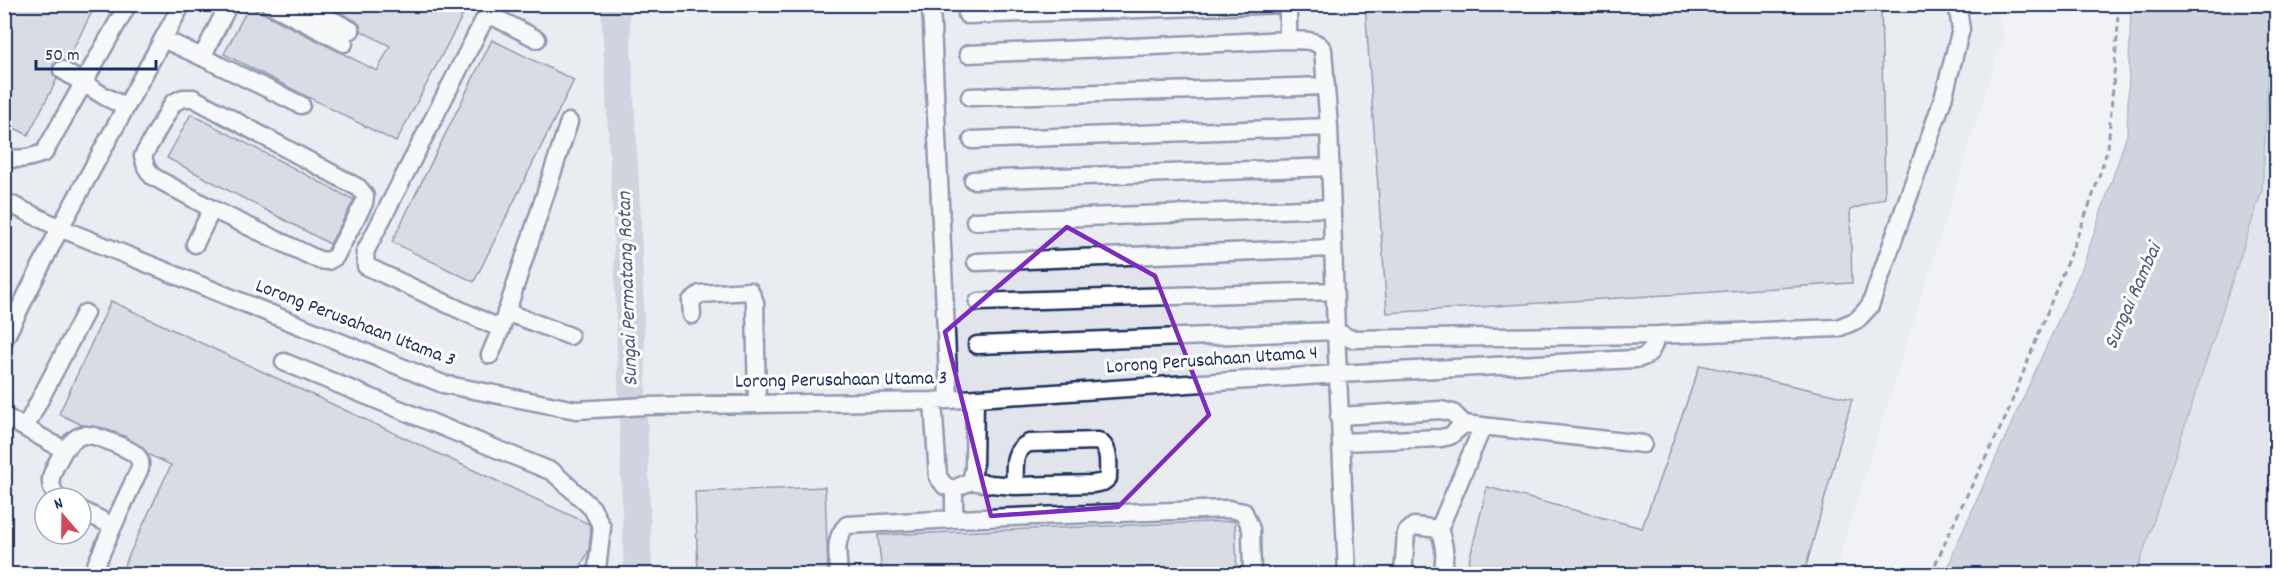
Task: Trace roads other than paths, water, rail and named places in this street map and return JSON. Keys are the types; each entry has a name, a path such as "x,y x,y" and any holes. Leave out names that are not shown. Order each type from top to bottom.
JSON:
{"street":[{"path":"4,156 28,158 44,153 128,4"},
{"path":"4,340 60,228 182,4"},
{"path":"202,57 230,4"},
{"path":"268,4 347,37 302,4"},
{"path":"931,4 954,399 974,468 971,481"},
{"path":"967,15 1287,4 1288,40"},
{"path":"977,345 1336,331 1352,339 1359,339 1657,334 1838,328 1857,320 1870,306 1942,99 1961,29 1957,4"},
{"path":"537,39 492,16 484,20 365,252 366,266 503,320 570,336"},
{"path":"163,39 301,105"},
{"path":"968,54 1288,40 1316,42 1320,45 1323,50 1329,127 1337,374 1635,359 1645,357 1652,352 1657,334"},
{"path":"62,70 126,107"},
{"path":"970,97 1326,86"},
{"path":"183,98 193,98 359,188 365,196 364,203 335,257 328,261 319,260 212,209 152,176 143,156 173,103 183,98"},
{"path":"490,355 569,122"},
{"path":"972,140 1329,127"},
{"path":"973,180 1331,167"},
{"name":"Lorong Perusahaan Utama 3","path":"4,201 60,228 443,384 576,410 646,406 954,399"},
{"path":"975,221 1332,208"},
{"path":"195,244 212,209"},
{"path":"976,262 1333,248"},
{"path":"692,315 691,301 700,294 750,291 755,302 757,404"},
{"path":"978,302 1335,291"},
{"path":"25,428 85,313"},
{"path":"284,362 553,472 592,508 602,527 595,574"},
{"name":"Lorong Perusahaan Utama 4","path":"954,399 1337,374 1347,574"},
{"path":"954,399 939,477 945,486 954,489 971,481 1015,486 1103,482 1108,478 1107,451 1104,444 1098,441 1029,442 1022,446 1015,455 1015,486"},
{"path":"1339,416 1441,410 1453,413 1464,424 1643,444"},
{"path":"4,416 64,450"},
{"path":"1341,442 1441,438 1450,436 1464,424"},
{"path":"1442,574 1446,557 1439,529 1483,426"},
{"path":"50,486 49,481 64,450 76,438 86,434 96,436 136,454 141,461 141,468 92,574"},
{"path":"954,489 954,519"},
{"path":"839,574 837,542 840,532 847,525 1228,509 1244,512 1251,529 1252,574"},
{"path":"93,516 113,526"},
{"path":"1403,574 1406,533 1414,526 1439,529"}],"water":[{"name":"Sungai Rambai","path":"2131,5 2272,5 2262,190 2136,574 1946,574 1956,546 2083,266 2127,135"}],"waterway":[{"name":"Sungai Permatang Rotan","path":"615,4 627,222 638,574"}]}
